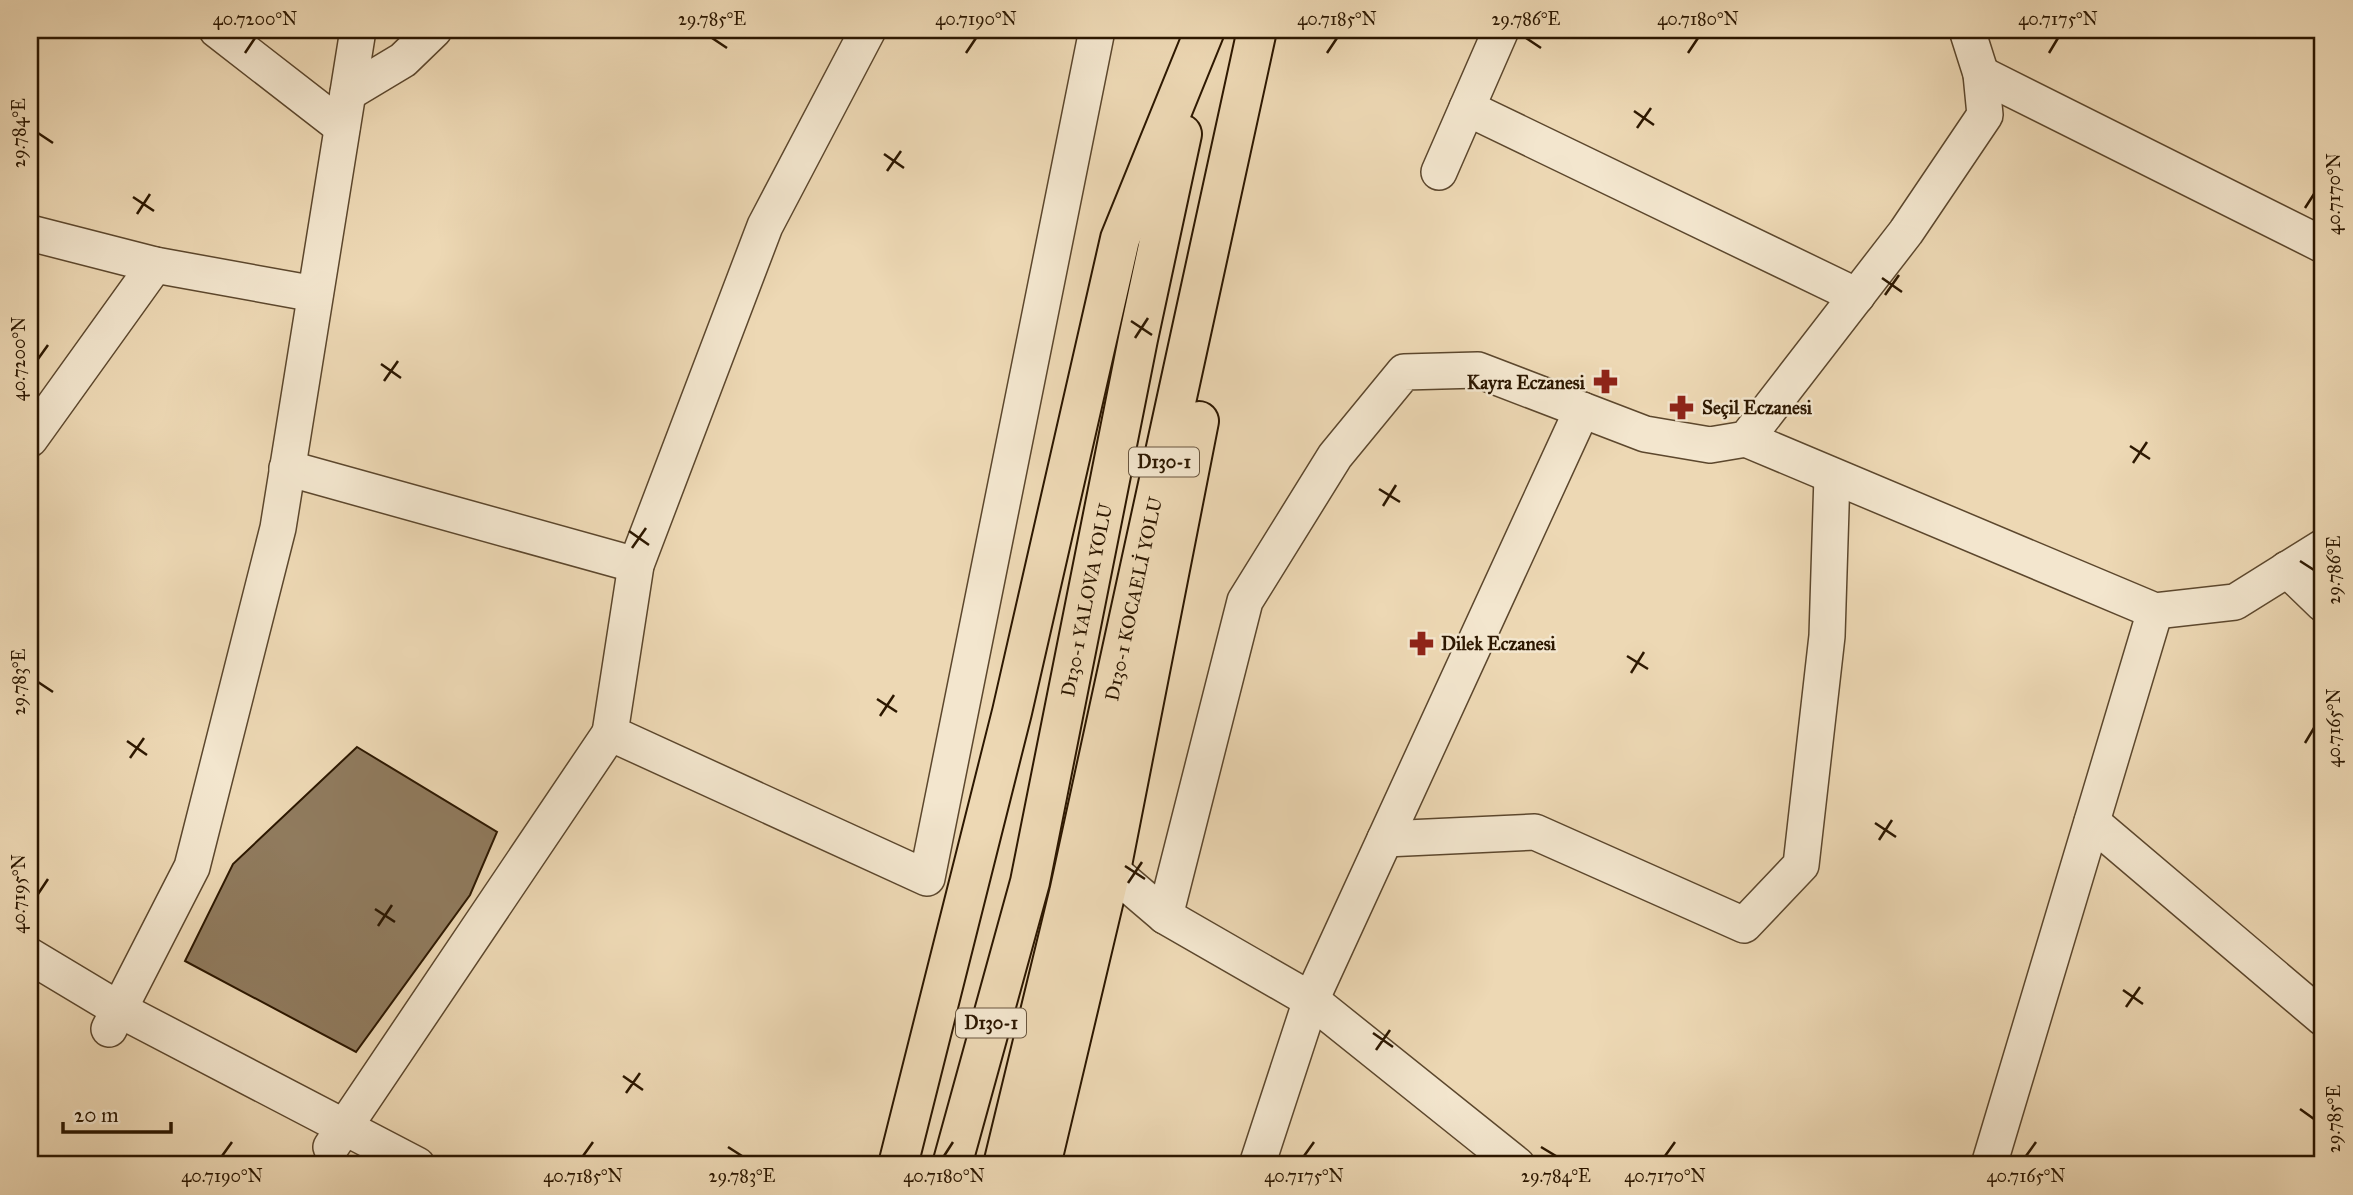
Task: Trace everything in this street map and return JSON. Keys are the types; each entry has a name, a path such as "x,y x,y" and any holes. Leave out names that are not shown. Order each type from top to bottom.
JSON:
{"highway":[{"path":"898,1165 1012,712 1120,239 1205,30"},
{"name":"D130-1 YALOVA YOLU","path":"952,1165 1030,881 1138,339 1205,30"},
{"path":"1041,1165 1111,870 1229,261 1257,30"},
{"name":"D130-1 KOCAELİ YOLU","path":"1003,1165 1069,893 1257,30"}],"street":[{"path":"217,30 342,127"},
{"path":"115,1020 192,867 278,528 358,30"},
{"path":"348,93 403,60 434,30"},
{"path":"337,1138 610,733 636,565 765,226 868,30"},
{"path":"610,733 927,878 1097,30"},
{"path":"1439,172 1501,30"},
{"path":"1746,439 1906,232 1985,115 1981,74 1967,30"},
{"path":"1981,74 2323,245"},
{"path":"1467,108 1857,296"},
{"path":"30,233 155,265 316,294"},
{"path":"30,439 155,265"},
{"path":"1165,916 1245,601 1335,456 1404,372 1478,370 1646,434 1710,445 1746,439 2155,611 2235,602 2323,547"},
{"path":"1257,1165 1311,1000 1581,410"},
{"path":"287,468 636,565"},
{"path":"1385,839 1535,832 1744,925 1801,866 1827,636 1832,475"},
{"path":"2287,569 2323,604"},
{"path":"1989,1165 2155,611"},
{"path":"2092,822 2323,1018"},
{"path":"1111,870 1165,916 1311,1000 1517,1165"},
{"path":"30,956 115,1020"},
{"path":"30,982 115,1020 337,1138 417,1165"},
{"path":"337,1138 366,1165"}],"building":[{"path":"357,747 497,832 470,895 356,1052 185,961 233,864"}],"place":[{"name":"Kayra Eczanesi","path":"1605,382"},
{"name":"Seçil Eczanesi","path":"1682,407"},
{"name":"Dilek Eczanesi","path":"1421,643"}]}
